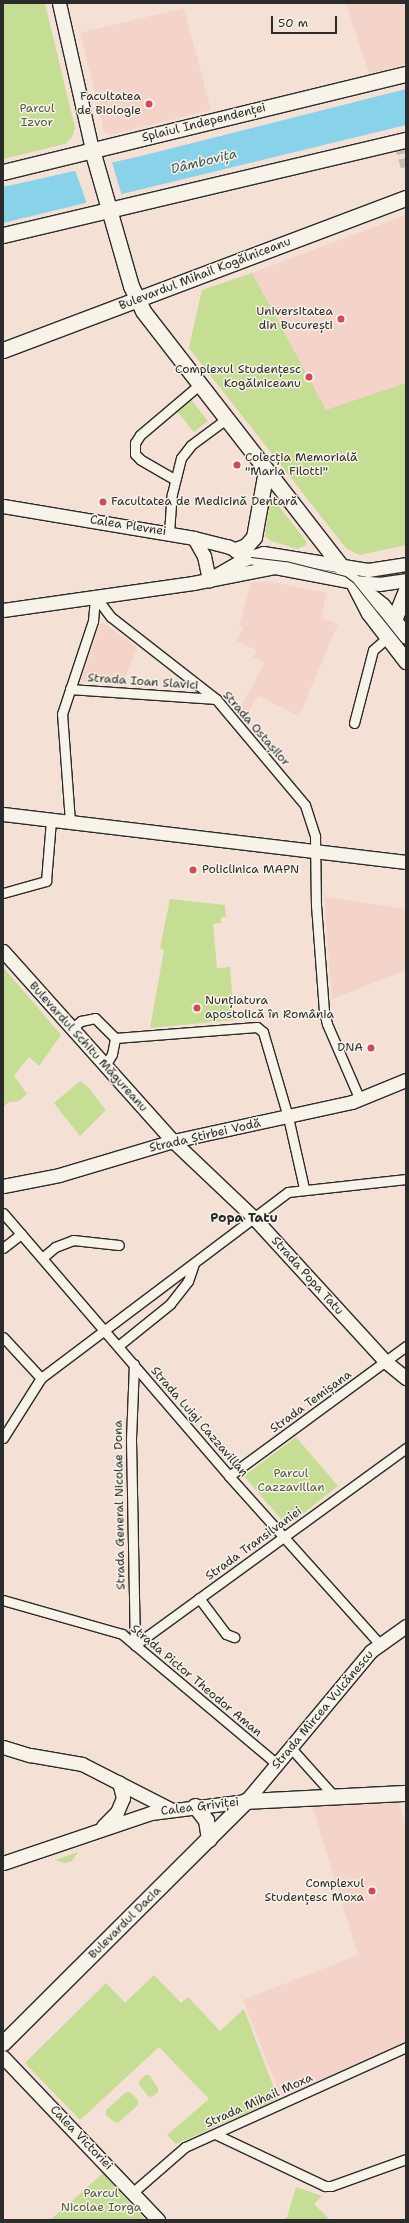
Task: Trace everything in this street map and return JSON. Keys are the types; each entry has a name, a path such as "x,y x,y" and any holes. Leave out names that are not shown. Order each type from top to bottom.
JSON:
{"main road":[{"name":"Splaiul Independenței","path":"3,172 93,156 406,74"},
{"path":"3,235 107,204 401,142"},
{"path":"93,156 136,300 146,316 199,385 353,582 369,613 406,661"},
{"name":"Bulevardul Mihail Kogălniceanu","path":"3,350 406,198"},
{"path":"236,550 246,546 254,537 266,470"},
{"path":"353,582 382,605 406,636"},
{"path":"394,620 406,592"},
{"name":"Calea Griviței","path":"246,1802 333,1795 406,1793"},
{"name":"Bulevardul Dacia","path":"3,2043 246,1802"},
{"path":"195,1806 206,1820 209,1839"}],"street":[{"path":"59,3 93,156"},
{"path":"174,479 140,459 135,454 135,442 140,435 199,385"},
{"path":"170,533 174,479 177,466 186,451 226,419"},
{"name":"Calea Plevnei","path":"3,506 194,538 236,550 275,567 353,582 379,584 406,580"},
{"path":"194,538 204,556 209,580 251,557 270,553 368,570 406,564"},
{"name":"Calea Plevnei","path":"3,610 209,580 275,567"},
{"path":"70,822 62,714 93,621 95,596"},
{"name":"Strada Ostașilor","path":"95,596 110,617 216,699 305,805 313,825 316,905 324,1011 327,1024 360,1100"},
{"path":"354,723 373,650 388,638"},
{"name":"Strada Ioan Slavici","path":"70,689 216,699"},
{"path":"3,814 406,862"},
{"path":"3,892 46,881 51,820"},
{"name":"Bulevardul Schitu Măgureanu","path":"3,951 71,1029 173,1141"},
{"path":"71,1029 81,1021 95,1018 115,1038 257,1026 263,1032 288,1117 304,1188"},
{"path":"105,1066 112,1054 115,1038"},
{"name":"Strada Știrbei Vodă","path":"3,1186 59,1175 173,1141 360,1100 406,1080"},
{"name":"Strada Popa Tatu","path":"173,1141 254,1218 386,1362 406,1378"},
{"path":"3,1438 41,1378 288,1192 304,1188 406,1179"},
{"name":"Strada Luigi Cazzavillan","path":"3,1212 229,1476 379,1644"},
{"path":"3,1248 21,1234"},
{"path":"42,1258 55,1247 73,1240 119,1245"},
{"path":"118,1346 170,1304 188,1281 194,1264"},
{"path":"3,1337 41,1378"},
{"name":"Strada Temișana","path":"229,1476 406,1346"},
{"name":"Strada General Nicolae Dona","path":"134,1364 130,1440 135,1645"},
{"name":"Strada Transilvaniei","path":"135,1645 406,1448"},
{"path":"199,1598 226,1634 234,1637"},
{"name":"Strada Pictor Theodor Aman","path":"3,1600 117,1632 135,1645 277,1764"},
{"name":"Strada Mircea Vulcănescu","path":"246,1802 379,1644 406,1626"},
{"path":"3,1747 30,1756 82,1764 170,1809"},
{"path":"291,1748 333,1795"},
{"path":"102,1828 117,1812 122,1802 122,1790 119,1782"},
{"name":"Calea Griviței","path":"3,1863 102,1828 170,1809 246,1802"},
{"name":"Strada Mihail Moxa","path":"132,2193 178,2151 406,2047"},
{"name":"Calea Victoriei","path":"3,2057 158,2220"},
{"path":"215,2134 329,2186 406,2159"}],"shaded area":[{"path":"346,3 406,3 406,64 369,74"},
{"path":"184,8 211,110 110,135 104,131 80,33"},
{"name":"Complexul Studențesc Kogălniceanu","path":"406,215 406,545 359,555 346,548 189,348 201,292"},
{"path":"268,581 327,593 321,618 338,624 299,716 258,696 245,719 238,711 265,663 253,657 256,650 237,641 243,628 239,625 251,583"},
{"path":"103,623 137,647 122,686 83,682 81,680 100,624"},
{"path":"324,897 406,909 406,970 332,999"},
{"name":"Complexul Studențesc Moxa","path":"399,1802 406,1827 406,2044 281,2097 243,2000 358,1955 312,1805"}],"green space":[{"name":"Parcul Izvor","path":"3,3 45,3 75,128 72,137 65,144 3,159"},
{"path":"252,273 326,410 406,383 406,545 359,555 346,548 189,348 202,290"},
{"path":"191,400 208,421 194,432 177,411"},
{"path":"270,500 275,501 306,541 306,545 298,549 271,541 265,536"},
{"path":"170,899 225,905 226,917 221,917 221,923 213,924 217,968 230,967 234,1020 150,1028 164,950 160,948"},
{"path":"3,967 61,1035 39,1066 29,1057 14,1076 27,1094 19,1101 9,1102 3,1107"},
{"path":"80,1081 87,1086 106,1110 80,1136 54,1103"},
{"name":"Parcul Cazzavillan","path":"296,1437 338,1486 287,1526 244,1476"},
{"path":"78,1852 72,1861 65,1863 55,1860"},
{"path":"154,1975 181,2003 188,1997 220,2031 244,2009 278,2099 176,2144 167,2135 209,2099 159,2047 80,2120 25,2063 106,1983 125,2003"},
{"path":"145,2075 149,2075 158,2088 158,2092 152,2097 148,2096 138,2083"},
{"path":"130,2092 138,2100 138,2105 118,2123 113,2121 106,2115 106,2110 125,2093"},
{"name":"Parcul Nicolae Iorga","path":"103,2173 145,2220 50,2220 93,2182"},
{"path":"296,2187 322,2196 314,2204 330,2220 283,2220 287,2217"}],"water":[{"name":"Dâmbovița","path":"406,89 406,125 3,223 3,187 141,156"}],"pier":[{"path":"111,159 122,196 87,204 74,167"}],"tunnel":[{"path":"399,145 406,169"}],"tram line":[{"path":"251,557 286,561 345,576 353,582 406,648"}],"place":[{"name":"Facultatea de Biologie","path":"149,104"},
{"name":"Universitatea din București","path":"341,319"},
{"name":"Complexul Studențesc Kogălniceanu","path":"309,377"},
{"name":"Colecția Memorială \"Maria Filotti\"","path":"237,465"},
{"name":"Facultatea de Medicină Dentară","path":"103,502"},
{"name":"Policlinica MAPN","path":"193,870"},
{"name":"Nunțiatura apostolică în România","path":"197,1008"},
{"name":"DNA","path":"371,1048"},
{"name":"Complexul Studențesc Moxa","path":"372,1891"}],"district":[{"name":"Popa Tatu","path":"244,1218"}]}
